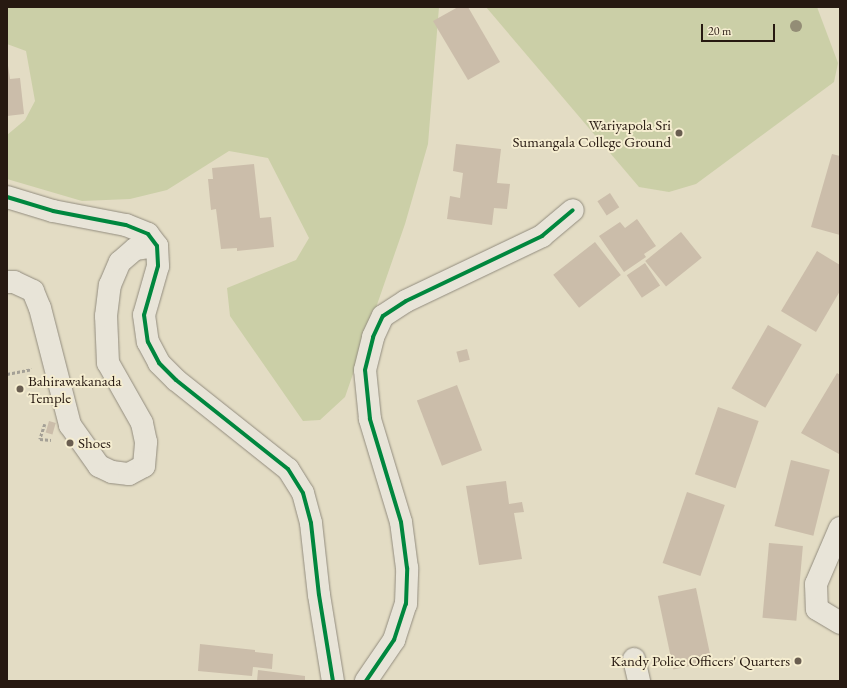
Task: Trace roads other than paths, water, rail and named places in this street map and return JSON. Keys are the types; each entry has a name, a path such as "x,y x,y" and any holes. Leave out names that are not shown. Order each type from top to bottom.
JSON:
{"street":[{"path":"7,197 53,211 126,225 148,234 157,246 158,266 144,315 148,342 159,363 176,380 288,468 303,493 311,523 319,595 333,681"},
{"path":"366,681 394,640 406,604 407,568 401,522 370,419 365,370 373,337 383,316 406,301 542,236 573,210"},
{"path":"7,282 14,282 33,291 40,308 70,425 98,466 112,472 128,474 144,466 146,442 142,423 108,363 106,316 110,285 120,262 135,250 157,246"},
{"path":"840,528 816,584 817,609 840,623"},
{"path":"634,659 639,681"}],"place":[{"name":"Wariyapola Sri Sumangala College Ground","path":"679,133"},
{"name":"Bahirawakanada Temple","path":"20,389"},
{"name":"Shoes","path":"70,443"},
{"name":"Kandy Police Officers' Quarters","path":"798,661"}]}
